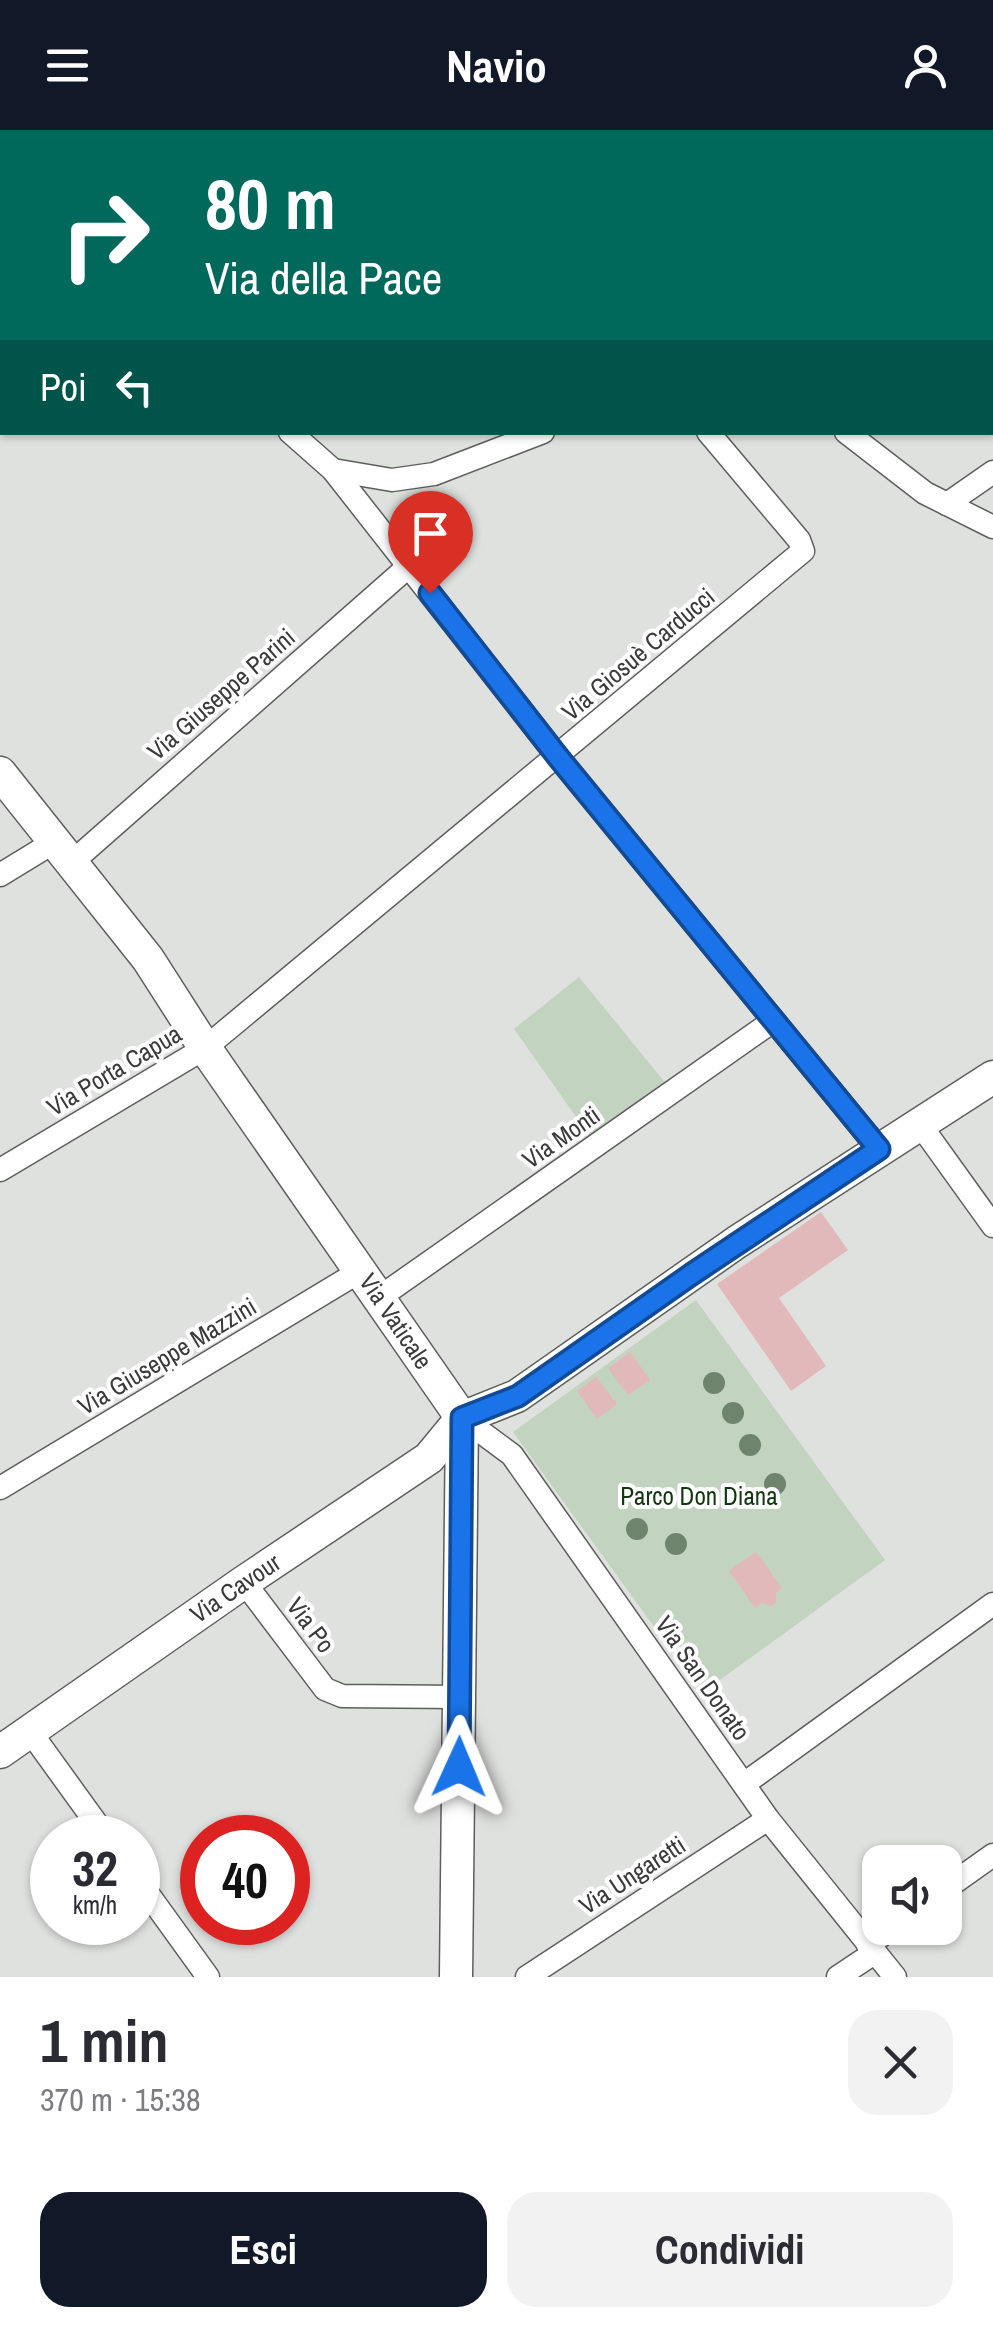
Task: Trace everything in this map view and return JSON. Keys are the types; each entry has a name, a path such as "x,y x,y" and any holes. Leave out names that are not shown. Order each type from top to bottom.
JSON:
{"street":[{"path":"293,435 333,470 558,757 879,1149"},
{"path":"333,470 392,480 434,474 536,435"},
{"name":"Via Giosuè Carducci","path":"205,1048 803,550 799,540 711,435"},
{"path":"850,435 926,493 993,527"},
{"path":"946,504 993,472"},
{"name":"Via Giuseppe Parini","path":"0,875 62,853 409,566"},
{"name":"Via Vaticale","path":"0,773 148,960 462,1418"},
{"name":"Via Monti","path":"371,1283 773,1022"},
{"name":"Via Porta Capua","path":"0,1170 205,1048"},
{"path":"456,1977 462,1418 518,1396 692,1274 993,1077"},
{"path":"920,1123 993,1226"},
{"name":"Via Giuseppe Mazzini","path":"0,1488 371,1283"},
{"name":"Via Cavour","path":"0,1752 429,1458 462,1418"},
{"name":"Via San Donato","path":"462,1418 512,1454 768,1819 895,1977"},
{"name":"Via Po","path":"244,1582 325,1689 342,1696 460,1697"},
{"path":"744,1784 993,1604"},
{"path":"30,1730 91,1815"},
{"name":"Via Ungaretti","path":"527,1977 768,1819"},
{"path":"962,1877 993,1855"},
{"path":"160,1910 208,1977"},
{"path":"838,1977 875,1945"}],"green space":[{"path":"579,977 667,1085 591,1138 514,1029"},
{"name":"Parco Don Diana","path":"696,1300 885,1560 702,1693 513,1432"}],"building":[{"path":"821,1212 848,1250 779,1298 826,1366 791,1391 717,1284"},
{"path":"630,1352 650,1380 628,1395 608,1368"},
{"path":"596,1377 617,1404 597,1419 577,1391"},
{"path":"756,1552 782,1588 771,1606 762,1603 755,1608 729,1571"}],"route":[{"path":"430,593 558,757 879,1149 518,1396 462,1418 459,1767"}]}
